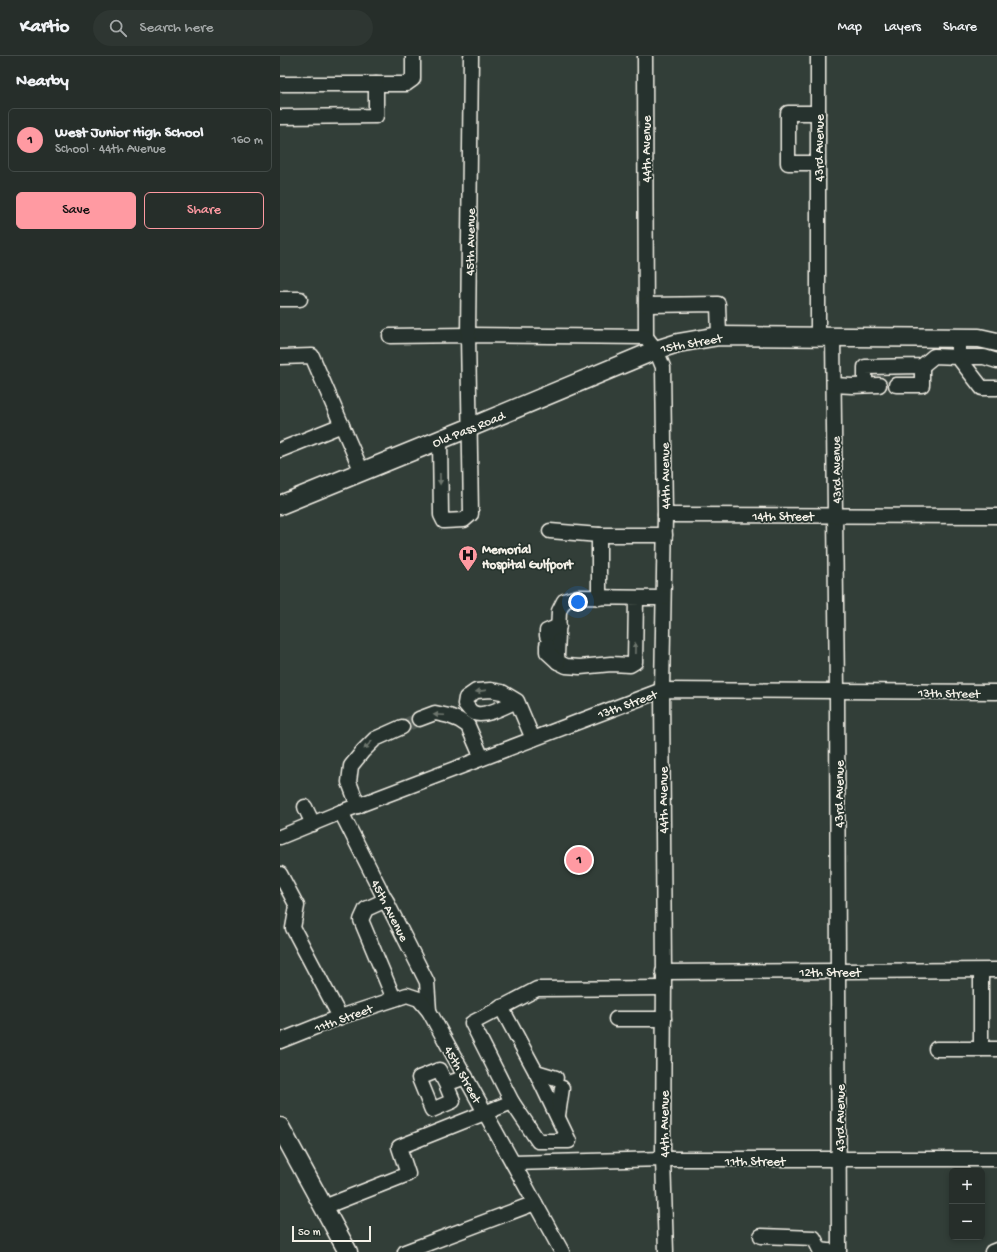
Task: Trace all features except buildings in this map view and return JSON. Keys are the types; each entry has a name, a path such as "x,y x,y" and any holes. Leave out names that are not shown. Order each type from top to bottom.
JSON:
{"main road":[{"name":"15th Street","path":"651,344 678,343 719,336 979,338 997,342"},
{"name":"Old Pass Road","path":"280,505 469,428 651,344"},
{"path":"280,1127 348,1252"}],"street":[{"path":"280,84 406,84 413,79 413,56"},
{"name":"45th Avenue","path":"440,440 441,515 444,521 464,520 471,514 468,335 471,56"},
{"name":"44th Avenue","path":"645,56 646,305 651,344 663,366 665,515 662,690 664,988 663,1159 666,1252"},
{"name":"43rd Avenue","path":"818,56 818,163 826,336 834,385 839,972 839,1252"},
{"path":"280,117 376,116 376,84"},
{"path":"818,113 788,113 788,163 818,163"},
{"path":"280,299 300,299"},
{"path":"646,305 718,304 719,336"},
{"name":"15th Street","path":"390,336 468,335 651,344"},
{"path":"958,338 958,356 982,388 997,388"},
{"path":"280,357 312,356 362,472"},
{"path":"865,385 865,367 922,366 934,356 984,357 997,361"},
{"path":"896,385 922,384 922,366"},
{"path":"834,385 879,385"},
{"path":"280,450 342,425"},
{"name":"14th Street","path":"665,515 997,516"},
{"path":"550,531 599,535 665,535"},
{"path":"592,598 599,535"},
{"path":"558,662 558,626 560,611 564,601 577,597 663,598"},
{"path":"558,626 548,631 547,652 558,662 566,666 580,667 611,664 630,665 635,662 636,598"},
{"name":"13th Street","path":"280,837 341,812 662,690 997,692"},
{"path":"517,701 533,739"},
{"path":"419,719 435,714 449,716 459,720 468,726 482,758"},
{"path":"358,806 349,782 351,766 375,738 402,727"},
{"path":"305,807 313,824"},
{"name":"45th Avenue","path":"341,812 427,982 429,1011"},
{"path":"280,874 297,906 292,928 340,1017"},
{"path":"386,900 366,909 361,920 401,997"},
{"name":"12th Street","path":"663,972 997,970"},
{"path":"981,971 981,1049"},
{"path":"501,1007 536,1072 570,1141 538,1141 512,1102 472,1022 501,1007 537,989 664,988"},
{"name":"11th Street","path":"280,1041 340,1017 401,997"},
{"name":"45th Street","path":"401,997 419,999 429,1011 513,1163"},
{"path":"616,1019 664,1019"},
{"path":"936,1049 997,1049"},
{"path":"536,1072 559,1083 558,1115"},
{"path":"446,1084 466,1077"},
{"path":"324,1207 408,1174 399,1147 512,1102"},
{"name":"11th Street","path":"513,1163 663,1159 997,1159"},
{"path":"513,1163 562,1252"},
{"path":"405,1252 535,1203"},
{"path":"761,1236 814,1238 820,1251 836,1252"},
{"path":"992,1252 997,1250"}],"tunnel":[{"path":"402,727 419,719"}],"place":[{"name":"Memorial Hospital Gulfport","path":"468,572"},
{"name":"West Junior High School","path":"579,860"}]}
